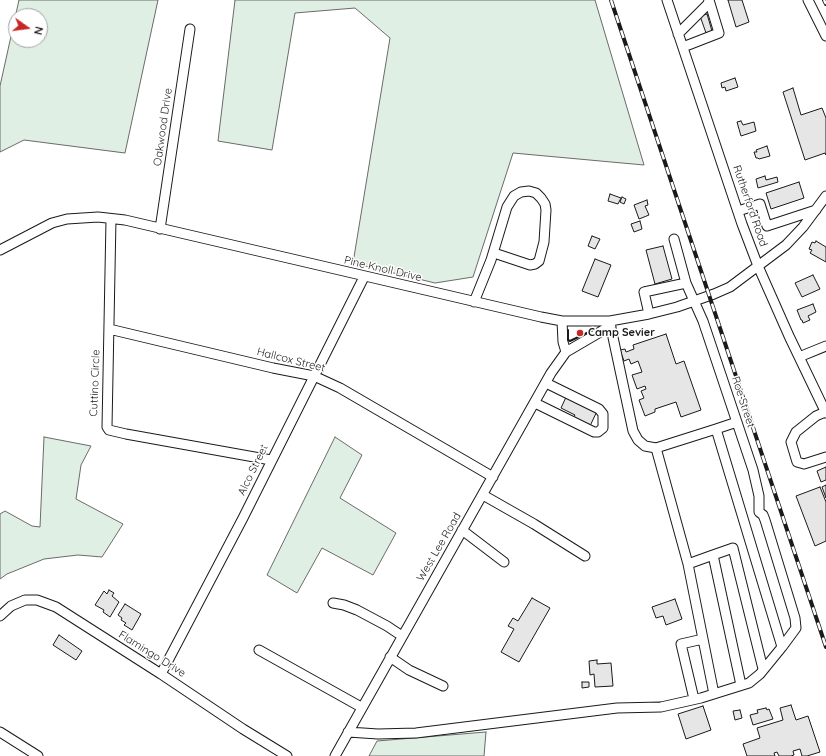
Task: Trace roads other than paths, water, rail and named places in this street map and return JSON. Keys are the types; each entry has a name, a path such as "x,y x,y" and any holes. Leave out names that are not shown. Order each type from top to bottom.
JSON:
{"street":[{"name":"Rutherford Road","path":"667,0 758,266 799,357 826,412"},
{"path":"678,34 708,4 709,0"},
{"path":"683,47 719,33 709,0"},
{"path":"808,0 826,36"},
{"name":"Oakwood Drive","path":"160,229 163,218 190,29"},
{"path":"474,302 494,253 507,207 514,196 522,192 528,191 536,193 545,204 546,210 544,242 539,261 530,265 494,253"},
{"name":"Pine Knoll Drive","path":"0,250 45,226 60,221 82,217 111,218 562,321 610,321 649,314 694,301 730,287 786,245 803,227 826,196"},
{"path":"738,211 760,204 767,226 816,210"},
{"name":"Cuttino Circle","path":"111,218 107,427 109,430 271,460"},
{"name":"Roe Street","path":"674,239 686,283 703,321 753,470 759,492 759,512 763,515 765,520 795,618 796,628 782,647"},
{"name":"Alco Street","path":"161,674 214,574 364,277"},
{"path":"649,314 644,292 686,283"},
{"path":"562,321 566,352"},
{"path":"610,321 633,431 638,440 645,446 656,448 737,422"},
{"name":"West Lee Road","path":"335,756 546,383 566,352 607,328 610,321"},
{"name":"Hallcox Street","path":"109,330 314,376 340,388 493,477"},
{"path":"799,357 826,346"},
{"path":"535,403 594,432 598,432 603,428 604,414 599,409 546,383"},
{"path":"826,412 816,416 796,432 790,442 797,462 804,464 826,457"},
{"path":"348,732 378,734 416,733 618,708 661,707 714,694 749,683 760,674 782,647 716,429"},
{"path":"656,448 688,564 714,694"},
{"path":"483,495 534,524 585,556"},
{"path":"462,530 504,562"},
{"path":"688,564 733,548 763,669"},
{"path":"713,555 741,685"},
{"name":"Flamingo Drive","path":"0,616 11,606 21,601 33,599 43,601 56,607 287,756"},
{"path":"333,603 344,604 351,607 387,626 402,636"},
{"path":"694,699 681,644 703,639"},
{"path":"259,650 361,708"},
{"path":"390,657 409,670 443,686"},
{"path":"0,732 38,756"}],"railway":[{"path":"611,0 826,647"},
{"path":"824,0 826,4"}],"place":[{"name":"Camp Sevier","path":"580,333"}]}
